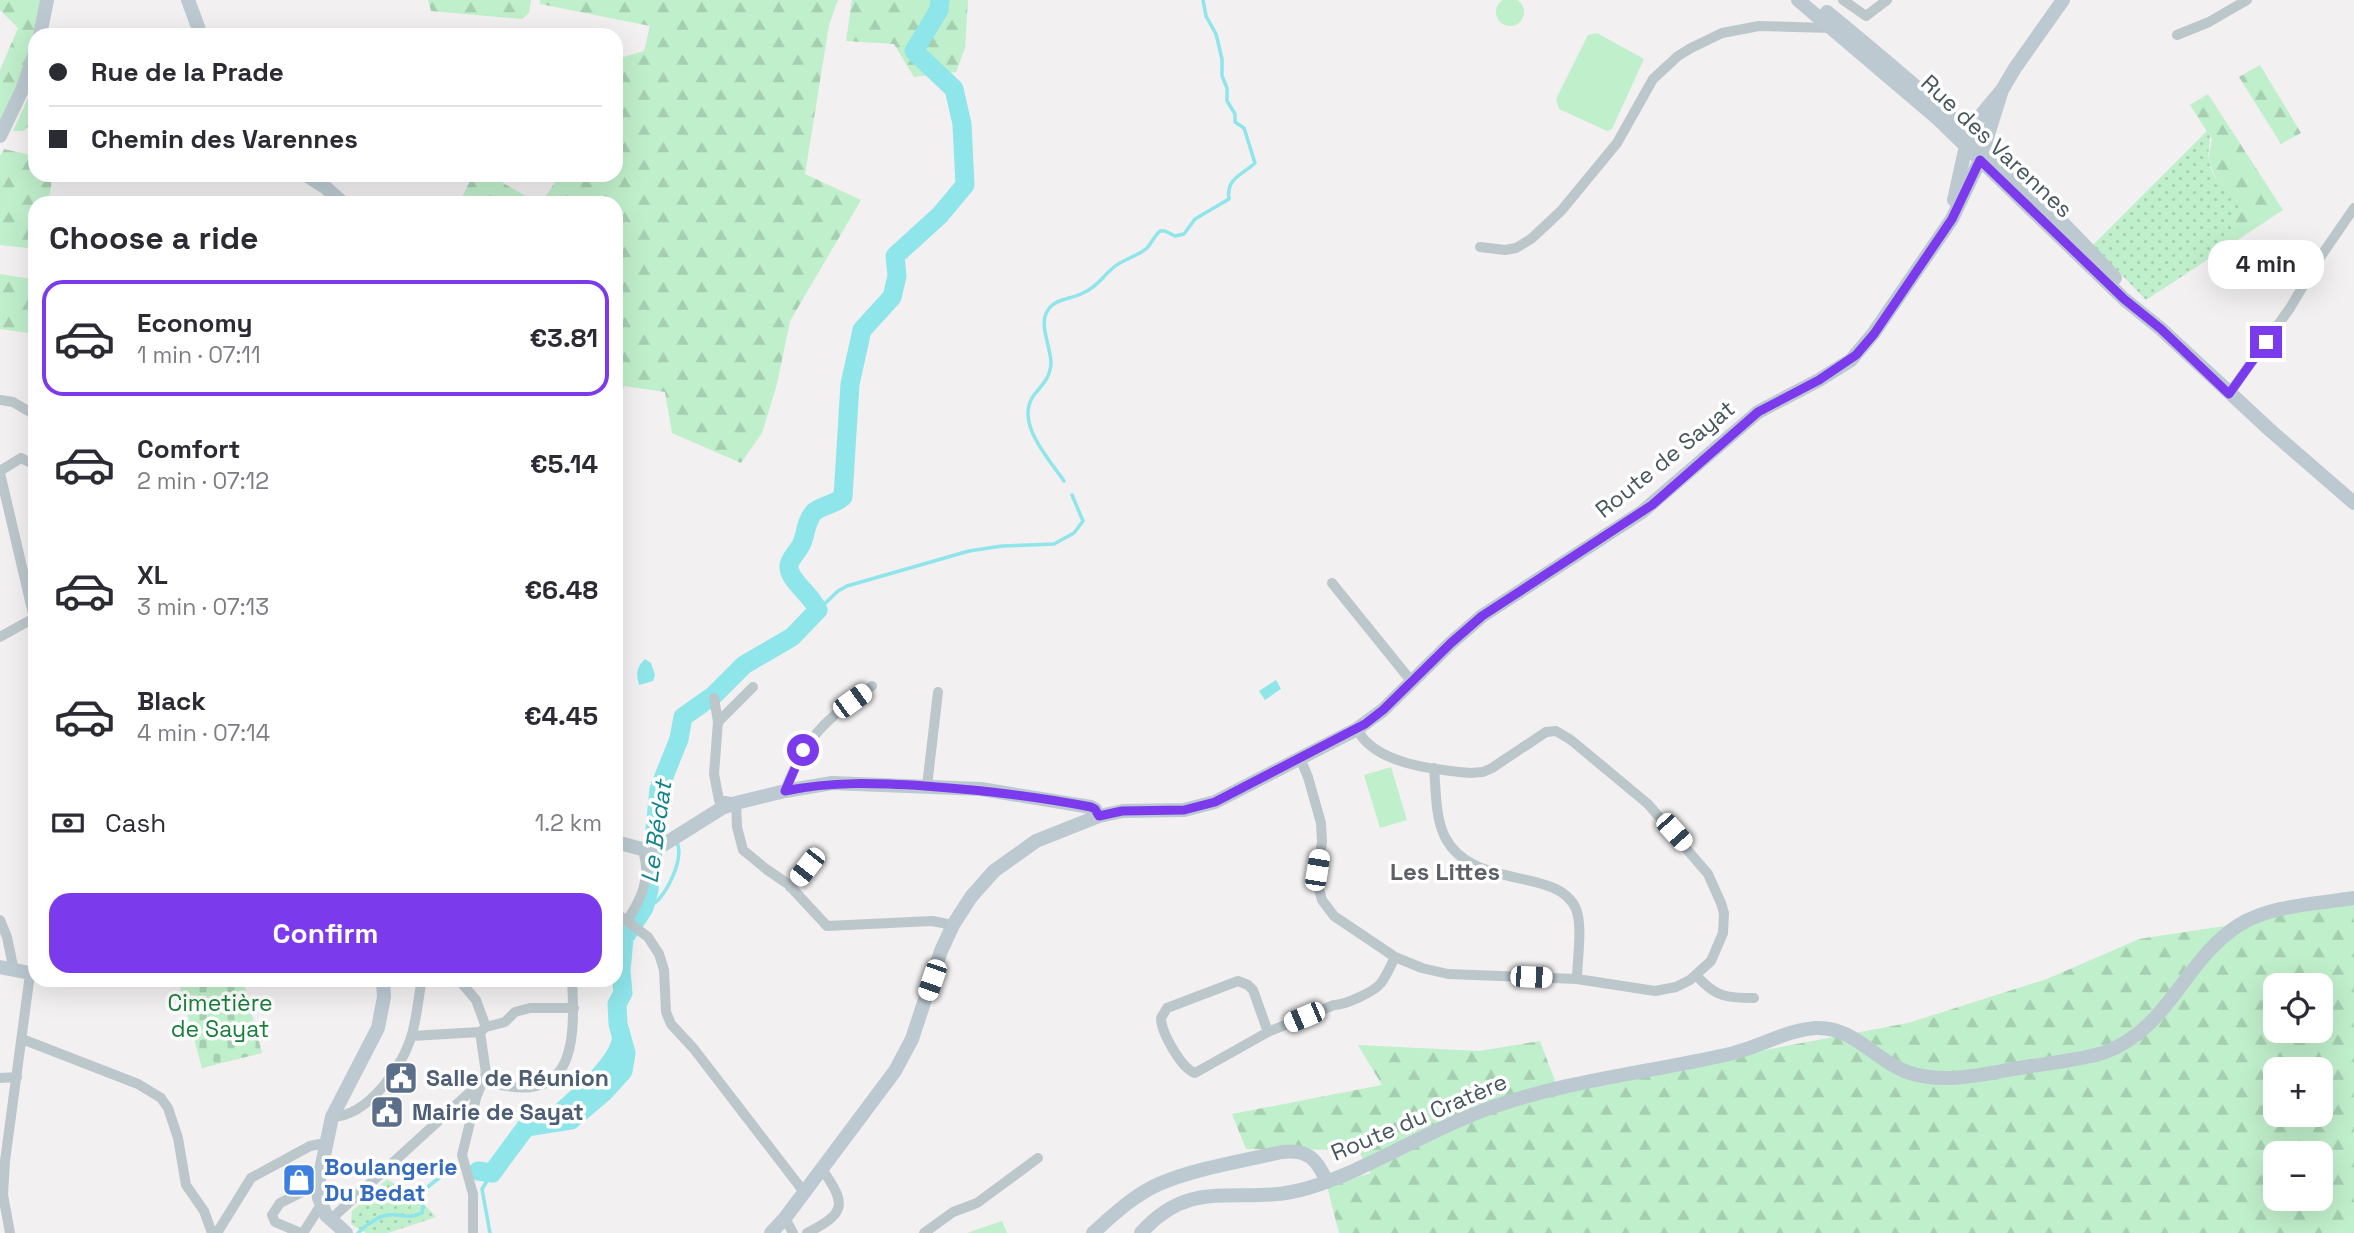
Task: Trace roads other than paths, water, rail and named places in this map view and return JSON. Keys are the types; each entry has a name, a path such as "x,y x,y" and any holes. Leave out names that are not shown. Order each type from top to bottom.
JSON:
{"street":[{"path":"41,28 47,0"},
{"path":"188,0 198,28"},
{"name":"Rue des Varennes","path":"1798,0 1908,78 1966,139 2030,199 2077,236 2161,329 2229,394 2354,503"},
{"name":"Rue des Varennes","path":"1813,0 1835,25"},
{"path":"1843,0 1866,16 1887,0"},
{"name":"Route de Sayat","path":"1946,226 1956,193 1966,139 2063,0"},
{"path":"2177,35 2209,22 2247,0"},
{"path":"1480,247 1505,250 1516,248 1531,239 1554,218 1617,144 1653,79 1678,56 1722,33 1759,26 1835,25"},
{"path":"0,136 28,73"},
{"name":"Route de Sayat","path":"771,1233 887,1083 903,1058 953,925 978,888 1013,855 1047,836 1099,816 1122,811 1168,811 1215,802 1357,729 1383,710 1472,625 1652,505 1758,412 1851,360 1874,334 1959,205 1982,153 2002,90"},
{"path":"317,182 335,196"},
{"path":"2229,394 2290,307 2354,208"},
{"path":"0,400 13,402 28,411"},
{"path":"28,462 22,458 0,472 28,593"},
{"path":"1332,583 1412,682"},
{"path":"0,637 28,622"},
{"path":"785,791 803,750 818,730 872,686"},
{"path":"718,722 753,687"},
{"path":"927,786 938,692"},
{"path":"708,818 719,800 714,774 718,722 714,698"},
{"path":"1300,758 1321,823 1322,842 1316,878 1322,900 1334,916 1395,957 1422,968 1448,974 1577,979 1655,991 1676,987 1697,975 1716,953 1723,933 1724,913 1714,884 1686,845 1648,804 1571,740 1556,731 1546,732 1483,772 1470,774 1388,757 1369,745 1357,729"},
{"path":"1434,768 1440,823 1445,837 1461,858 1480,869 1552,888 1571,901 1578,919 1577,979"},
{"path":"623,843 650,847 736,803 832,783 1006,792 1091,807 1099,816"},
{"path":"719,800 736,803"},
{"path":"736,803 737,827 743,850 790,887 827,926 932,921 953,925"},
{"path":"631,923 643,890 650,847"},
{"path":"790,887 807,867 810,857"},
{"name":"Route du Cratère","path":"1140,1233 1168,1208 1198,1196 1270,1195 1300,1190 1327,1181 1458,1120 1522,1097 1573,1084 1728,1055 1809,1029 1824,1028 1846,1034 1898,1069 1938,1078 1970,1076 2092,1056 2123,1045 2143,1031 2207,954 2242,923 2280,910 2354,898"},
{"path":"623,918 655,946 661,960 665,1003 671,1024 694,1049 804,1192"},
{"path":"0,920 7,937 7,969 28,973"},
{"path":"1268,1032 1253,990 1238,981 1167,1009 1161,1018 1164,1031 1185,1068 1195,1073 1268,1032 1334,1005 1340,1005 1373,989 1381,983 1395,957"},
{"path":"1697,975 1710,991 1717,994 1754,998"},
{"path":"7,1231 3,1195 5,1161 30,987"},
{"path":"345,1233 330,1220 321,1205 318,1184 332,1117 378,1027 383,987"},
{"path":"332,1117 348,1115 364,1105 382,1088 398,1065 412,1036 421,987"},
{"path":"465,987 476,1000 483,1029 486,1073 476,1098 462,1154 472,1194 473,1233"},
{"path":"483,1080 523,1089 543,1085 554,1079 568,1054 574,1008 572,987"},
{"path":"412,1036 483,1029 505,1022 515,1012 530,1008 574,1008"},
{"path":"22,1039 138,1084 161,1098 168,1108 178,1138 185,1182 215,1233"},
{"path":"0,1078 17,1077"},
{"path":"330,1220 483,1080"},
{"path":"215,1233 251,1178 310,1146 325,1143"},
{"path":"1093,1233 1124,1207 1160,1184 1180,1176 1272,1154 1292,1151 1309,1155 1318,1163 1327,1181"},
{"path":"924,1233 953,1212 977,1203 1038,1158"},
{"path":"807,1233 828,1222 839,1207 835,1187 822,1169"},
{"path":"318,1184 280,1203 272,1215 275,1222 302,1233 321,1205"},
{"path":"785,1218 793,1233"}],"water":[{"path":"645,659 651,663 655,675 653,681 639,685 637,671"},
{"path":"1276,680 1281,689 1265,700 1259,691"}],"waterway":[{"name":"Le Bédat","path":"813,602 793,577 789,567 814,512 843,497 850,384 862,330 892,297 897,276 895,256 940,215 965,185 962,124 954,89 914,51 939,10 940,0"},
{"name":"Le Bédat","path":"1064,481 1036,440 1028,417 1029,406 1046,380 1051,363 1044,322 1048,310 1059,301 1091,289 1114,267 1147,248 1160,231 1175,236 1184,234 1195,219 1229,199 1232,182 1255,163 1244,128 1235,122 1235,114 1227,101 1222,59 1203,0"},
{"path":"818,610 847,586 969,551 1002,546 1054,544 1074,533 1083,521 1072,495"},
{"name":"Le Bédat","path":"623,949 624,938 644,908 649,890 659,789 679,739 683,717 714,695 744,665 792,637 818,610 816,606"},
{"path":"644,908 657,901 672,879 679,854 676,840"},
{"name":"Le Bédat","path":"478,1171 492,1173 526,1127 571,1120 603,1093 623,1071 626,1053 618,1024 617,1004 623,993 622,987"},
{"path":"549,1123 601,1074 617,1052 621,1041"},
{"path":"358,1233 384,1216 412,1216 422,1213 425,1189 453,1167"},
{"path":"490,1233 482,1189 492,1173"}],"place":[{"name":"Salle de Réunion","path":"401,1078"},
{"name":"Mairie de Sayat","path":"387,1112"},
{"name":"Boulangerie Du Bedat","path":"299,1180"}],"district":[{"name":"Les Littes","path":"1445,871"}],"park label":[{"name":"Cimetière de Sayat","path":"220,1016"}]}
